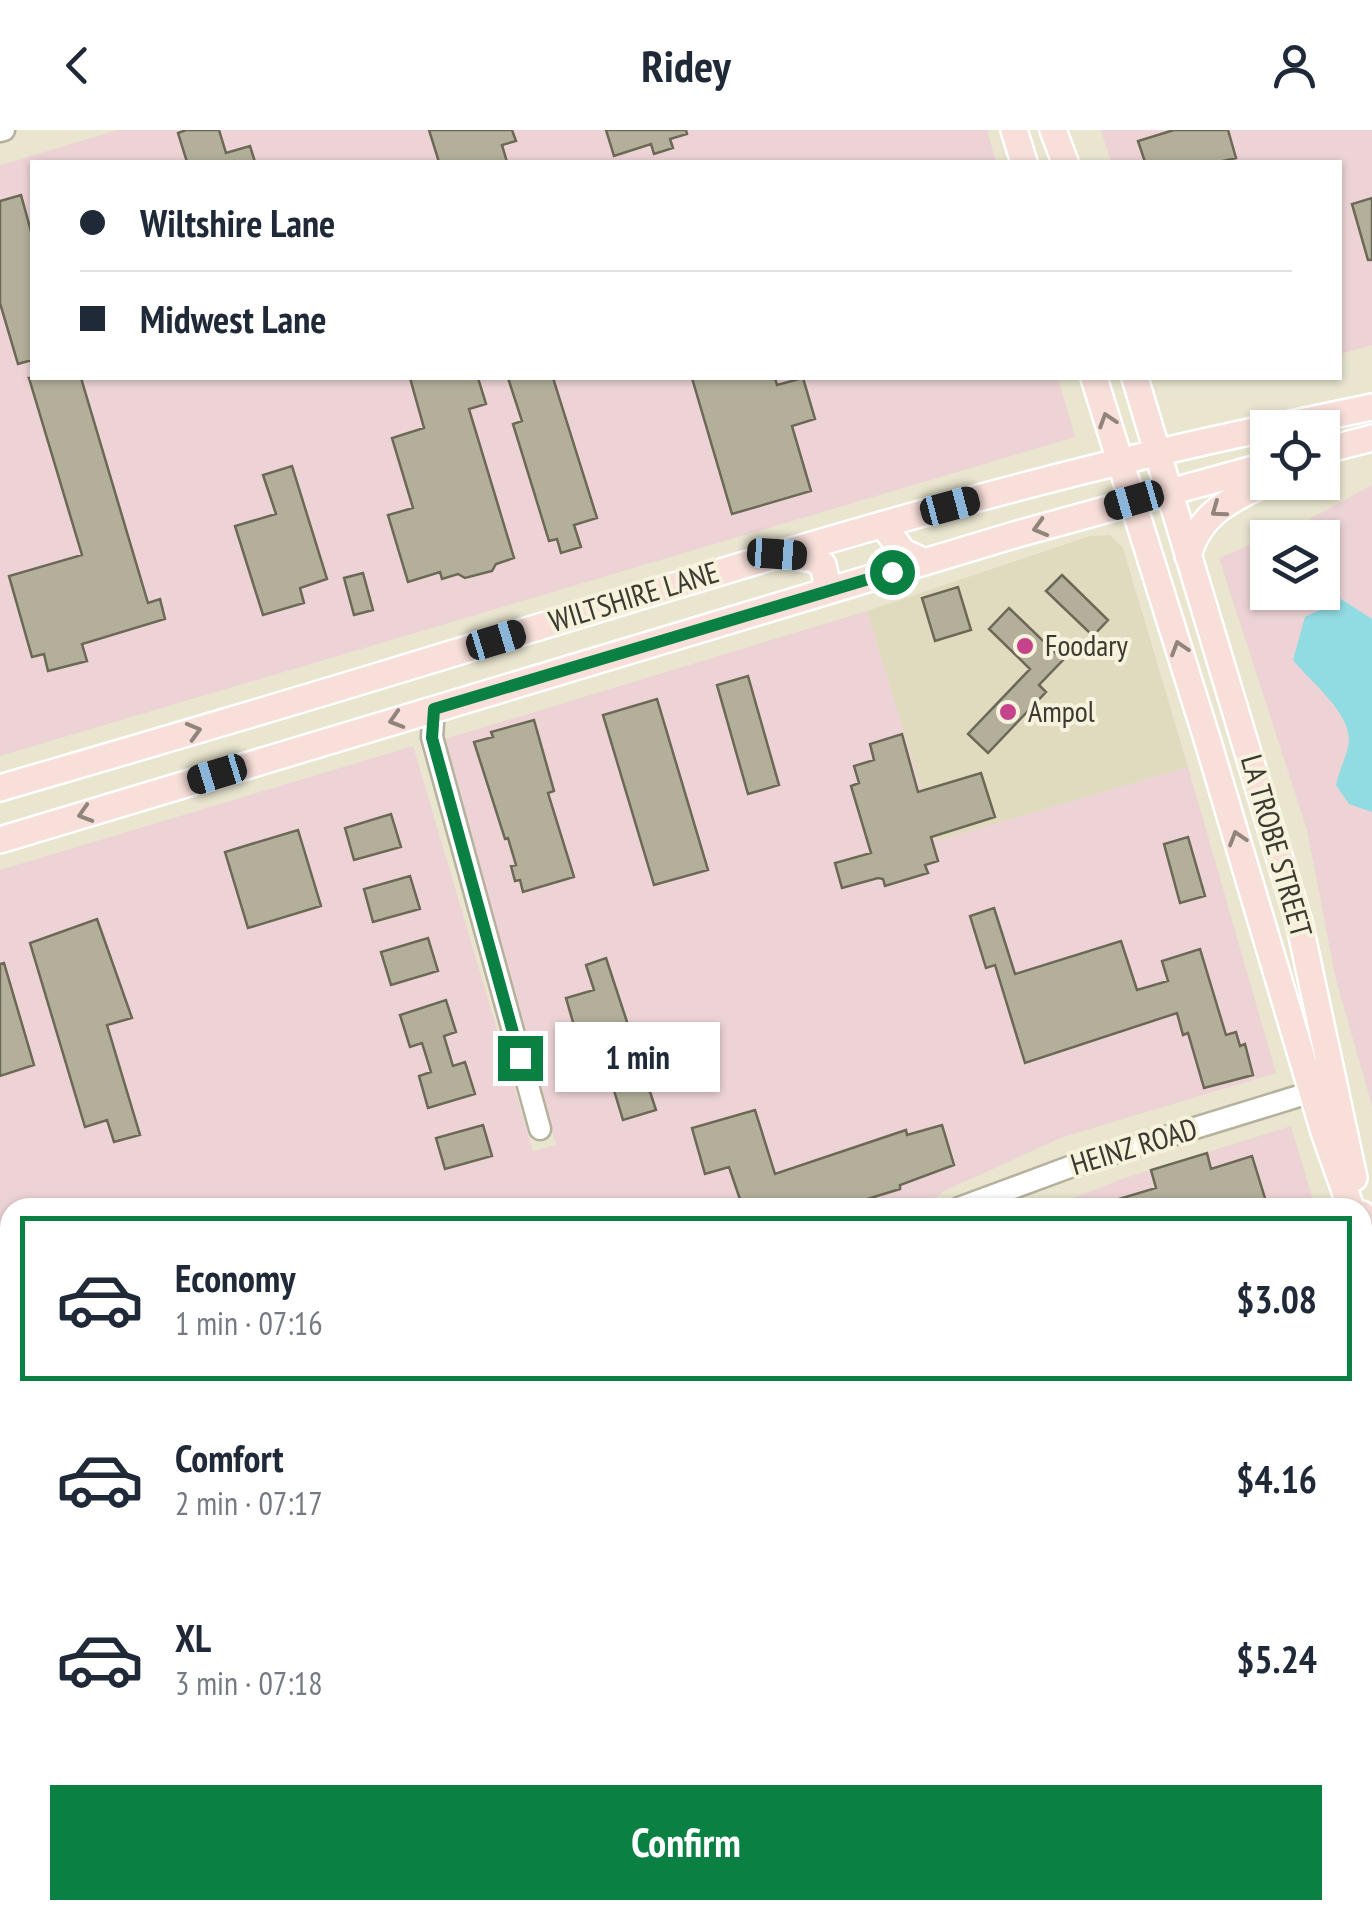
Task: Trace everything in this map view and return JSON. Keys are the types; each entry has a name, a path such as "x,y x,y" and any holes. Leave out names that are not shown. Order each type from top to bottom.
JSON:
{"main road":[{"path":"1014,130 1023,160"},
{"path":"1052,130 1063,160"},
{"name":"LA TROBE STREET","path":"1095,380 1230,774 1252,888 1348,1198"},
{"name":"LA TROBE STREET","path":"1136,380 1273,826 1306,951 1359,1198"},
{"name":"WILTSHIRE LANE","path":"1340,414 1372,407"},
{"name":"WILTSHIRE LANE","path":"0,788 777,554 1250,433"},
{"path":"1340,447 1372,438"},
{"name":"WILTSHIRE LANE","path":"0,840 820,593 1250,470"},
{"path":"1188,556 1194,534 1209,515 1250,491"},
{"path":"883,525 903,552 925,562"},
{"path":"777,554 820,562 827,579 820,593"},
{"path":"421,664 434,709"},
{"path":"1228,684 1230,774"},
{"path":"1306,951 1305,995 1321,1082 1312,1092"}],"street":[{"path":"434,709 432,738 540,1129"},
{"name":"HEINZ ROAD","path":"985,1198 1075,1164 1312,1092"}],"shaded area":[{"path":"118,130 987,130 995,160 30,160 30,380 1059,380 1075,437 0,756 0,165"},
{"path":"1101,130 1372,130 1372,345 1342,353 1342,160 1110,160"},
{"path":"1372,485 1372,1106 1336,980 1307,830 1219,558 1250,545 1250,610 1340,610 1340,520 1308,520"},
{"path":"1110,535 1123,548 1188,767 937,841 867,611 1090,536"},
{"path":"867,611 937,841 1188,767 1276,1073 1063,1137 935,1198 0,1198 0,870 413,746 533,1151 556,1145 445,739"},
{"path":"1291,1126 1312,1198 1074,1198"}],"water":[{"path":"1340,600 1372,619 1372,812 1349,804 1336,785 1349,735 1339,712 1293,660 1305,617 1319,610 1340,610"}],"building":[{"path":"219,130 226,153 250,146 254,160 186,160 178,133"},
{"path":"429,130 512,130 516,141 502,145 506,160 438,160"},
{"path":"606,130 686,130 687,134 670,139 673,148 654,154 651,144 614,156"},
{"path":"1174,130 1228,130 1236,158 1144,160 1138,141"},
{"path":"21,195 30,228 30,361 18,364 0,303 0,201"},
{"path":"1372,198 1372,260 1368,260 1352,204"},
{"path":"29,378 82,380 148,603 160,599 165,619 82,644 87,661 48,671 44,654 32,657 9,576 82,555"},
{"path":"411,380 479,380 486,404 469,409 514,558 496,564 492,571 442,579 440,572 408,582 388,515 413,508 392,438 424,428"},
{"path":"509,380 554,380 597,518 574,525 581,547 561,553 557,539 549,541 513,424 522,421"},
{"path":"693,380 776,380 777,385 804,380 815,419 792,426 811,491 732,514"},
{"path":"292,466 327,579 300,588 304,603 263,615 235,526 276,514 263,475"},
{"path":"363,573 373,610 354,615 344,578"},
{"path":"1062,575 1108,620 1093,636 1046,591"},
{"path":"958,587 971,630 935,641 922,598"},
{"path":"1009,608 1063,660 1039,685 1046,692 988,753 968,734 1030,669 989,629"},
{"path":"748,676 779,785 748,794 717,685"},
{"path":"657,699 708,870 654,885 603,715"},
{"path":"534,720 554,791 548,793 574,877 523,892 520,880 515,881 511,866 516,865 474,742 493,737 491,732"},
{"path":"902,734 918,792 981,773 995,817 931,837 938,861 925,865 928,873 885,886 883,879 878,878 842,888 835,863 871,853 851,786 859,783 854,766 874,760 870,744"},
{"path":"391,814 401,847 354,860 345,828"},
{"path":"298,830 321,906 248,928 225,852"},
{"path":"1188,837 1205,896 1180,903 1164,844"},
{"path":"410,876 420,909 373,922 364,889"},
{"path":"994,908 1015,974 1121,941 1137,990 1168,981 1162,961 1200,949 1226,1035 1236,1032 1240,1046 1245,1044 1253,1075 1204,1088 1188,1033 1183,1035 1177,1013 1025,1063 995,965 986,968 970,916"},
{"path":"97,919 132,1018 107,1025 140,1135 114,1142 107,1120 85,1127 30,943"},
{"path":"428,938 438,971 391,985 381,952"},
{"path":"606,958 656,1110 623,1120 598,1038 593,1040 591,1032 577,1036 566,998 594,990 586,965"},
{"path":"4,963 34,1065 0,1076 0,964"},
{"path":"446,1000 456,1032 444,1036 453,1066 465,1062 475,1094 428,1108 419,1076 431,1072 422,1043 410,1047 400,1015"},
{"path":"755,1110 775,1174 906,1130 907,1135 942,1125 954,1165 870,1198 740,1198 729,1167 705,1174 692,1128"},
{"path":"483,1125 492,1156 445,1169 436,1138"},
{"path":"1207,1153 1211,1169 1252,1156 1265,1198 1122,1198 1156,1188 1151,1170"}],"place":[{"name":"Foodary","path":"1025,646"},
{"name":"Ampol","path":"1008,712"}],"route":[{"path":"520,1058 432,738 434,709 892,572"}]}
